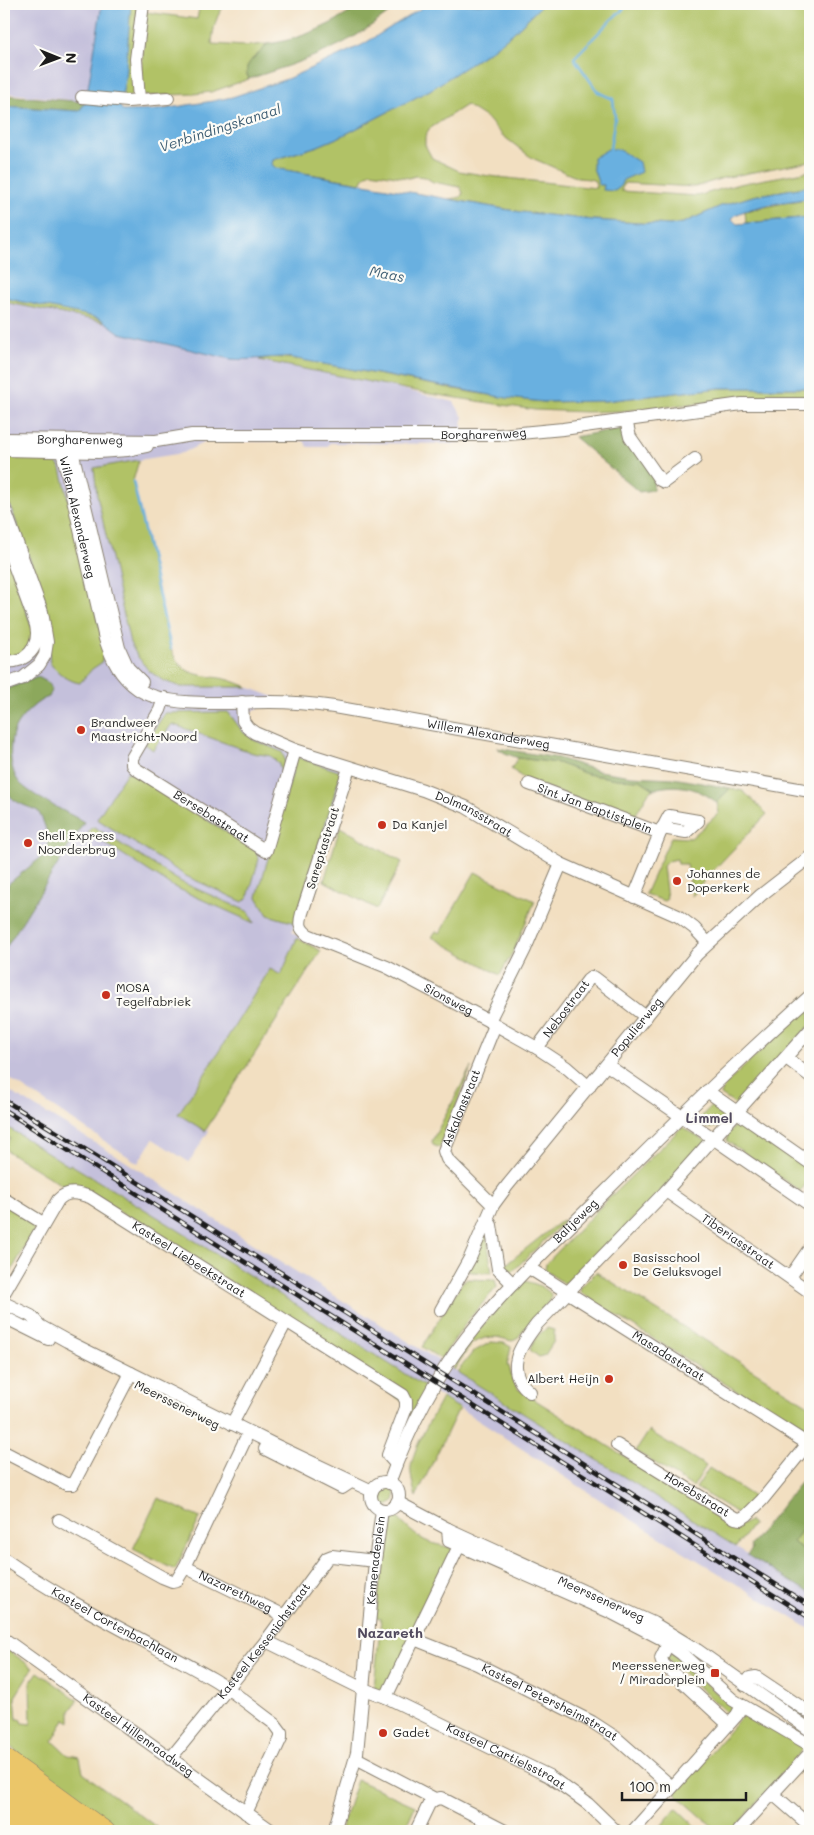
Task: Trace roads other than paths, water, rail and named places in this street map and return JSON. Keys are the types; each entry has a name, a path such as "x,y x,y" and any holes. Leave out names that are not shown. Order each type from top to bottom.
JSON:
{"highway":[{"path":"4,1757 106,1831"},
{"path":"4,1774 84,1831"},
{"path":"4,1790 60,1831"},
{"path":"4,1809 35,1831"},
{"path":"4,1828 8,1831"}],"street":[{"path":"138,100 136,59 143,4"},
{"path":"82,97 124,101 168,98"},
{"name":"Borgharenweg","path":"4,450 156,441 192,435 499,435 545,431 742,404 810,404"},
{"path":"626,420 630,437 660,480 664,482 695,459"},
{"name":"Borgharenweg","path":"4,439 67,447"},
{"name":"Willem Alexanderweg","path":"67,447 101,622 110,653 117,668 134,686 146,694 181,702 303,703 334,707 810,791"},
{"path":"4,507 42,612 47,642 45,655 39,665 23,678 4,685"},
{"path":"4,538 36,625 37,637 35,647 28,656 17,661 4,661"},
{"name":"Bersebastraat","path":"164,698 160,710 132,758 132,765 266,851 295,750"},
{"name":"Dolmansstraat","path":"242,702 243,718 248,728 255,733 295,750 423,790 466,807 561,864 595,881 678,916 708,942"},
{"name":"Sareptastraat","path":"300,928 302,913 349,768"},
{"name":"Sint Jan Baptistplein","path":"529,784 661,831 634,897"},
{"name":"Populierweg","path":"441,1310 465,1266 493,1205 589,1086 708,942 761,895 810,857"},
{"name":"Askalonstraat","path":"493,1205 447,1159 444,1151 492,1023 526,949 561,864"},
{"name":"Sionsweg","path":"300,928 308,935 387,967 492,1023 537,1048 566,1067 589,1086"},
{"name":"Nebostraat","path":"537,1048 592,977 646,1017"},
{"name":"Balijeweg","path":"389,1483 416,1419 454,1356 485,1314 564,1230 707,1091 810,996"},
{"path":"530,1392 518,1377 516,1360 528,1335 567,1292 666,1191 810,1030"},
{"path":"786,1058 810,1076"},
{"path":"607,1065 714,1138 808,1198"},
{"path":"707,1091 810,1163"},
{"name":"Tiberiasstraat","path":"666,1191 810,1292"},
{"name":"Kasteel Liebeekstraat","path":"4,1293 43,1224 63,1195 75,1192 90,1197 403,1395 406,1401 406,1408 388,1455 396,1464"},
{"path":"4,1199 43,1224"},
{"path":"487,1219 491,1225 498,1269 513,1284"},
{"path":"790,1277 810,1248"},
{"name":"Masadastraat","path":"528,1268 809,1442"},
{"name":"Meerssenerweg","path":"4,1303 31,1316 40,1326"},
{"name":"Meerssenerweg","path":"4,1311 28,1323 40,1326 245,1440 342,1488 351,1482"},
{"name":"Meerssenerweg","path":"4,1317 372,1491"},
{"path":"232,1424 286,1322"},
{"path":"4,1452 62,1482 70,1485 75,1482 129,1376"},
{"path":"59,1520 166,1579 177,1580 185,1567 245,1440"},
{"name":"Horebstraat","path":"617,1445 735,1518 741,1519 748,1515 762,1500 809,1442"},
{"path":"379,1483 389,1483 397,1490 397,1502 390,1509 382,1510 373,1503 371,1498 372,1491 379,1483"},
{"name":"Meerssenerweg","path":"397,1502 448,1529 653,1623 697,1650 810,1730"},
{"name":"Kemenadeplein","path":"334,1831 356,1758 375,1561 382,1510"},
{"name":"Meerssenerweg","path":"448,1529 449,1541 631,1622 668,1644 730,1698 810,1744"},
{"path":"266,1640 363,1689 386,1697 459,1546"},
{"name":"Kasteel Kessenichstraat","path":"170,1759 285,1616 327,1558 332,1556 375,1561"},
{"name":"Kasteel Cortenbachlaan","path":"4,1558 27,1575 148,1645 215,1680 275,1724 281,1732 281,1738 246,1814"},
{"name":"Nazarethweg","path":"185,1567 285,1616"},
{"name":"Kasteel Hillenraadweg","path":"4,1639 272,1831"},
{"name":"Kasteel Petersheimstraat","path":"414,1639 477,1664 592,1722 615,1737 672,1787"},
{"path":"668,1644 661,1658 664,1664 728,1724"},
{"path":"745,1685 750,1678 756,1677 810,1714"},
{"name":"Kasteel Cartielsstraat","path":"386,1697 549,1776 588,1804 616,1831"},
{"path":"633,1831 742,1706"},
{"path":"738,1831 810,1753"},
{"path":"356,1758 435,1799"},
{"path":"773,1794 810,1826"},
{"path":"416,1831 429,1804 435,1799 441,1798 505,1831"}],"water":[{"path":"102,4 131,4 125,80 120,106 123,111 156,110 213,101 232,97 287,79 362,45 428,4 543,4 512,34 490,51 430,90 344,135 318,146 273,160 272,164 275,168 521,212 593,220 670,225 683,223 721,206 753,196 810,186 810,198 755,208 736,215 732,219 737,224 810,217 810,388 720,388 605,401 543,402 506,398 286,357 230,359 120,333 101,319 4,298 4,106 77,111 81,109 87,94"},
{"path":"608,149 618,149 639,162 641,172 623,180 620,187 615,191 603,190 604,185 599,185 593,168 593,158"}],"waterway":[{"path":"610,149 615,117 613,99 598,92 574,58 629,4"},
{"path":"133,481 171,649"}],"railway":[{"path":"4,1100 810,1606"},
{"path":"4,1110 810,1618"}],"place":[{"name":"Brandweer Maastricht-Noord","path":"81,730"},
{"name":"Da Kanjel","path":"382,825"},
{"name":"Shell Express Noorderbrug","path":"28,843"},
{"name":"Johannes de Doperkerk","path":"677,881"},
{"name":"MOSA Tegelfabriek","path":"106,995"},
{"name":"Basisschool De Geluksvogel","path":"623,1265"},
{"name":"Albert Heijn","path":"609,1379"},
{"name":"Meerssenerweg / Miradorplein","path":"715,1673"},
{"name":"Gadet","path":"383,1733"}],"district":[{"name":"Limmel","path":"709,1118"},
{"name":"Nazareth","path":"390,1633"}],"water label":[{"name":"Verbindingskanaal","path":"220,128"},
{"name":"Maas","path":"387,274"}]}
